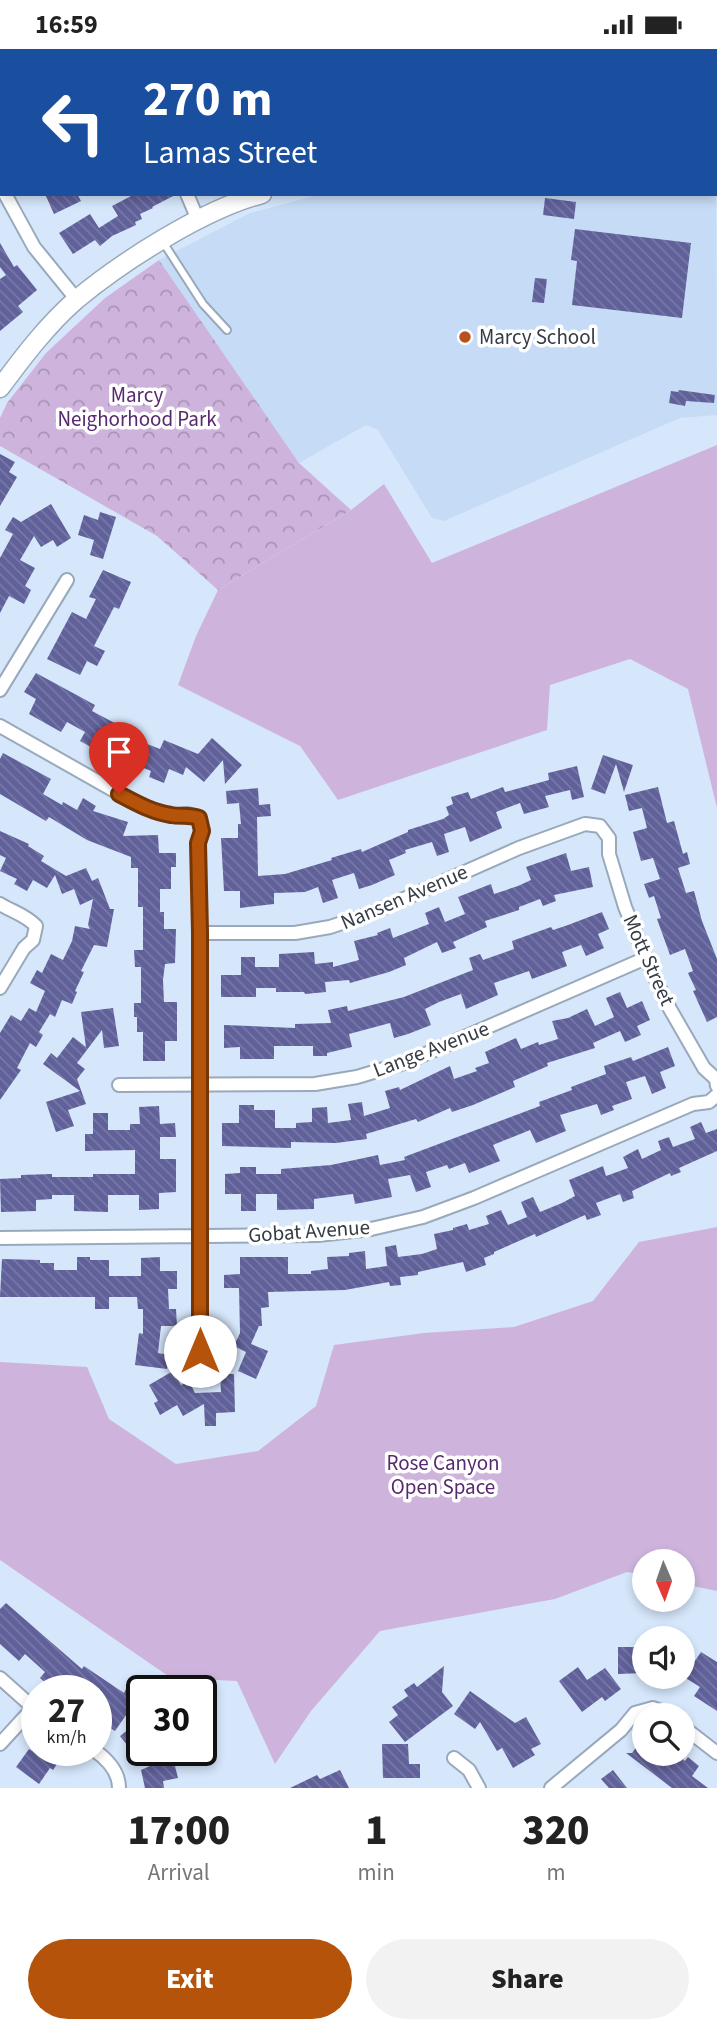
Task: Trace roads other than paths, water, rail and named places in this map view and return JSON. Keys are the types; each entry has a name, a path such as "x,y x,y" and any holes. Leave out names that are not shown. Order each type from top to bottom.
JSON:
{"street":[{"path":"6,196 34,247 77,300"},
{"path":"188,196 198,220"},
{"path":"0,388 26,354 77,300 162,241 198,220 257,196"},
{"path":"0,690 66,580"},
{"path":"0,726 143,807 174,816 188,814 199,818 202,831 198,843 200,1351"},
{"name":"Nansen Avenue","path":"200,933 295,933 330,927 372,913 519,848 585,824 600,826"},
{"name":"Mott Street","path":"600,826 609,838 609,854 625,907 646,958 666,1002 704,1068 716,1079 717,1086"},
{"path":"0,904 27,916 36,926 33,940 24,948 0,988"},
{"name":"Lange Avenue","path":"119,1085 315,1084 357,1077 407,1062 646,958"},
{"name":"Gobat Avenue","path":"0,1238 318,1235 371,1229 423,1217 474,1198 693,1104 709,1101 717,1095"},
{"path":"0,1678 21,1697"},
{"path":"551,1788 621,1730 632,1717"},
{"path":"0,1744 21,1723"},
{"path":"695,1736 717,1753"},
{"path":"453,1758 469,1770 479,1788"},
{"path":"112,1766 119,1781 119,1788"}],"lane":[{"path":"162,241 203,304 227,330"}],"place":[{"name":"Marcy School","path":"465,337"}],"park label":[{"name":"Marcy Neighorhood Park","path":"137,407"},
{"name":"Rose Canyon Open Space","path":"443,1475"}]}
